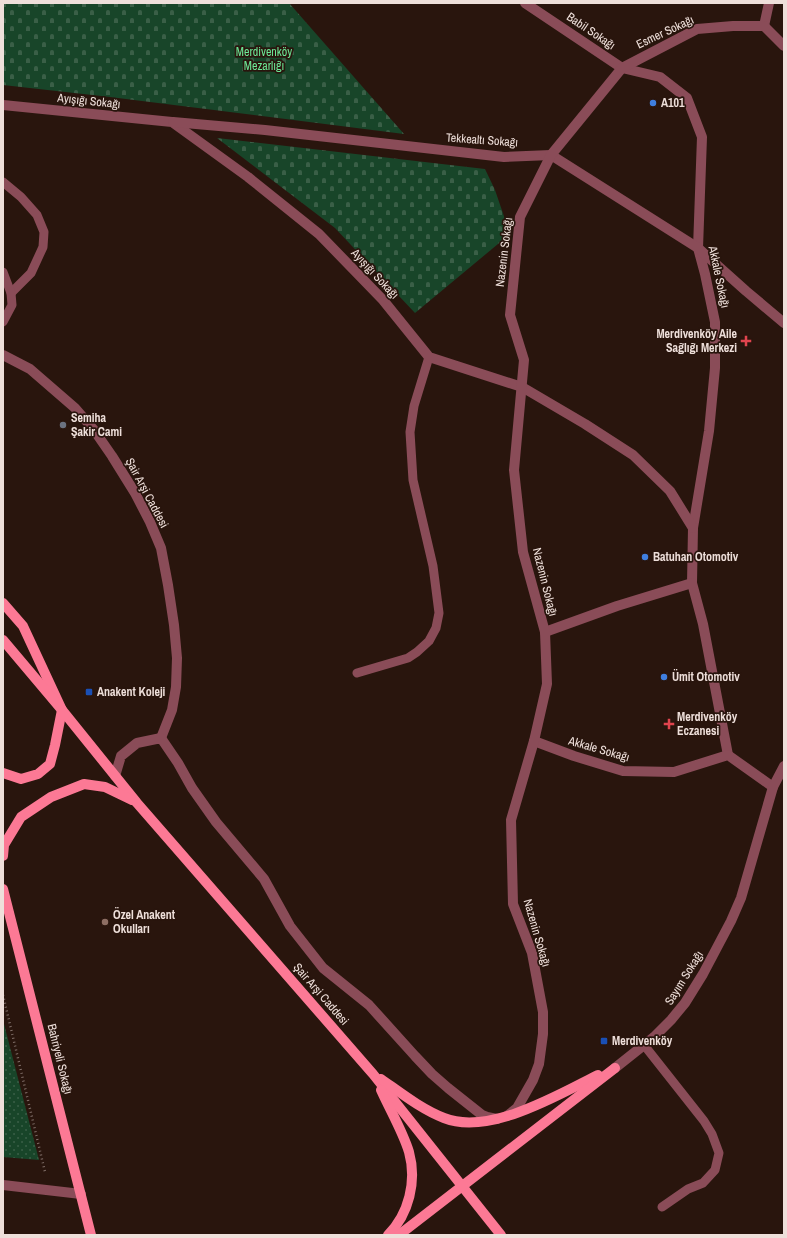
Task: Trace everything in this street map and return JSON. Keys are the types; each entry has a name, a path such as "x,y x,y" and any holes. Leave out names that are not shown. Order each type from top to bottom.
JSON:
{"main road":[{"path":"3,603 23,626 62,710 50,764 38,774 22,779 3,773"},
{"name":"Şair Arşi Caddesi","path":"3,640 137,803 373,1074 501,1235"},
{"path":"3,856 4,844 21,817 52,797 84,784 105,786 137,803"},
{"name":"Bahriyeli Sokağı","path":"3,890 91,1235"},
{"path":"373,1074 428,1110 443,1118 457,1122 478,1122 501,1118 529,1108 615,1068"},
{"name":"Sayım Sokağı","path":"399,1235 615,1068"},
{"path":"373,1074 404,1139 411,1163 409,1199 401,1219 388,1235"}],"street":[{"name":"Babil Sokağı","path":"525,3 622,68"},
{"path":"769,3 764,26 784,46"},
{"name":"Esmer Sokağı","path":"622,68 697,29 734,26 764,26"},
{"name":"Nazenin Sokağı","path":"501,1118 517,1108 533,1080 539,1064 543,1034 543,1012 532,953 513,904 511,820 534,741 547,684 545,632 524,552 514,470 524,360 510,315 520,217 551,155 622,68"},
{"name":"Akkale Sokağı","path":"534,741 574,756 623,771 674,772 728,755 703,624 692,583 693,528 709,431 715,368 715,322 698,248 702,137 687,98 660,77 622,68"},
{"name":"Ayışığı Sokağı","path":"3,106 172,122 248,177 319,234 383,300 429,357"},
{"name":"Tekkealtı Sokağı","path":"172,122 265,130 504,157 551,155"},
{"path":"551,155 698,248 784,323"},
{"name":"Şair Arşi Caddesi","path":"3,355 30,369 75,408 94,430 112,456 153,528 161,548 168,585 177,658 176,687 172,710 162,738 192,788 216,822 264,879 290,926 323,968 369,1005 439,1080 482,1114 487,1117 501,1118"},
{"path":"429,357 522,387 585,424 633,455 670,491 693,528"},
{"path":"545,632 617,606 692,583"},
{"path":"115,776 121,756 137,743 162,738"},
{"path":"728,755 773,787"},
{"name":"Sayım Sokağı","path":"615,1068 644,1045 671,1020 685,1003 703,974 731,920 744,890 773,787 784,766"},
{"path":"3,1185 81,1194"}],"lane":[{"path":"3,182 21,197 36,215 44,232 43,247 31,273 11,292"},
{"path":"3,272 11,292 12,305 3,322"},
{"path":"357,673 408,658 429,641 436,628 439,613 433,566 413,480 410,432 414,406 429,357"},
{"path":"644,1045 704,1121 712,1134 719,1153 716,1170 703,1183 688,1189 662,1207"}],"path":[{"path":"3,995 50,1190"}],"green space":[{"name":"Merdivenköy Mezarlığı","path":"3,3 289,3 404,134 3,85"},
{"path":"217,138 485,169 495,190 510,234 415,313 335,228"},
{"path":"3,1020 39,1160 3,1157"}],"place":[{"name":"A101","path":"653,103"},
{"name":"Merdivenköy Aile Sağlığı Merkezi","path":"746,341"},
{"name":"Semiha Şakir Cami","path":"63,425"},
{"name":"Batuhan Otomotiv","path":"645,557"},
{"name":"Ümit Otomotiv","path":"664,677"},
{"name":"Anakent Koleji","path":"89,692"},
{"name":"Merdivenköy Eczanesi","path":"669,724"},
{"name":"Özel Anakent Okulları","path":"105,922"},
{"name":"Merdivenköy","path":"604,1041"}]}
